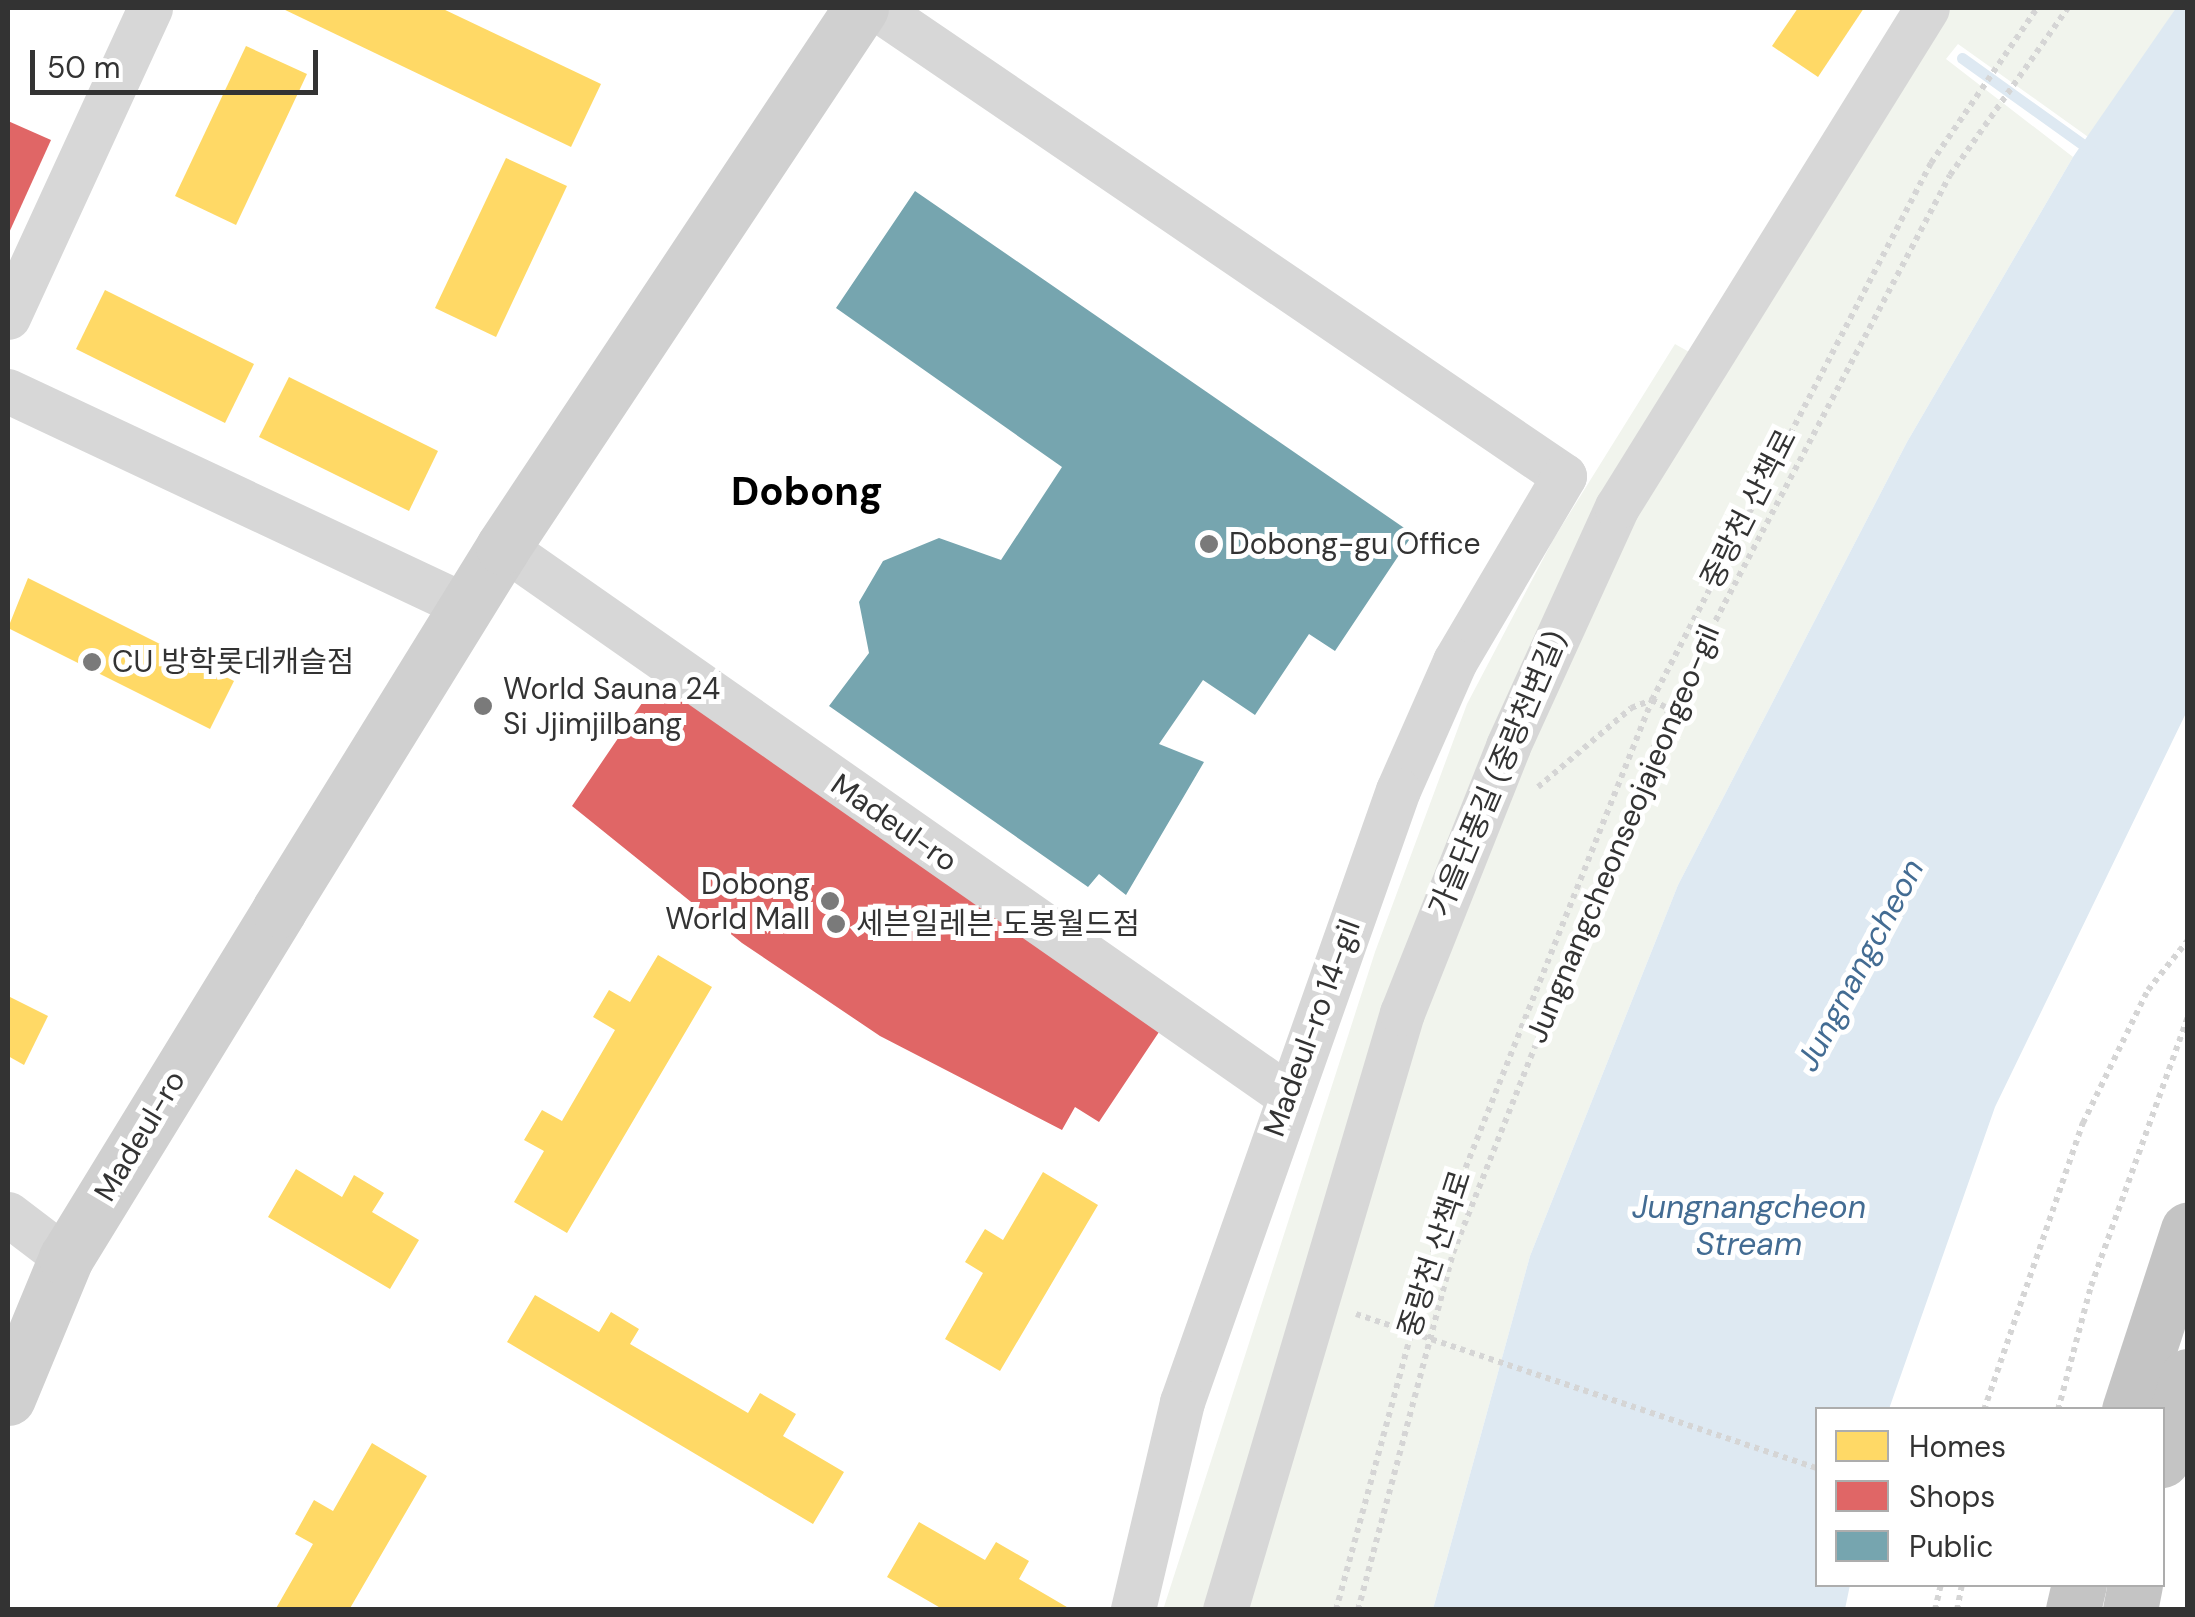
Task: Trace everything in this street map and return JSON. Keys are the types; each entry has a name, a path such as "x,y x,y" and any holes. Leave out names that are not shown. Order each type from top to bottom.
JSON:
{"highway":[{"path":"2130,1407 2188,1229"},
{"path":"2165,1450 2188,1376"}],"street":[{"path":"8,317 150,8"},
{"name":"Madeul-ro","path":"8,1398 66,1258 466,606 861,8"},
{"name":"Madeul-ro 14-gil","path":"876,8 1564,476 1424,724 1287,1095 1182,1402 1133,1610"},
{"name":"가을단풍길 (중랑천변길)","path":"1225,1610 1445,891 1602,538 1927,8"},
{"path":"8,392 466,606"},
{"name":"Madeul-ro","path":"504,547 1287,1095"},
{"path":"8,1214 66,1258"},
{"path":"8,1240 66,1258"}],"path":[{"name":"중랑천 산책로","path":"1336,1610 1408,1332 1506,1054 1652,700 1931,164 2037,8"},
{"name":"Jungnangcheonseojajeongeo-gil","path":"1358,1610 1430,1339 1508,1109 1669,709 1837,380 1999,96 2068,8"},
{"path":"1526,796 1652,700 1669,709"},
{"path":"1985,1407 2084,1123 2148,990 2188,940"},
{"path":"2059,1407 2097,1268 2188,1017"},
{"path":"1320,1302 1815,1469"}],"shaded area":[{"path":"1947,8 2176,8 2091,139 1958,44 1946,59 2073,157 1907,442 1678,885 1530,1256 1433,1609 1163,1610 1375,952 1467,704 1553,540 1675,344 1712,365"}],"water":[{"name":"Jungnangcheon Stream","path":"2176,8 2188,8 2187,711 1995,1107 1890,1407 1815,1407 1815,1587 1850,1587 1845,1609 1433,1609 1530,1256 1678,885 1907,442 2073,157"}],"building: Homes":[{"path":"281,8 441,8 601,84 571,147"},
{"path":"1798,8 1864,8 1818,77 1772,46"},
{"path":"246,46 307,74 236,225 175,196"},
{"path":"506,158 567,186 496,337 435,308"},
{"path":"105,290 254,364 225,423 76,349"},
{"path":"289,377 438,451 409,511 259,437"},
{"path":"28,578 234,681 210,729 8,628"},
{"path":"658,955 712,987 567,1233 514,1202 544,1151 524,1140 542,1110 562,1121 615,1030 593,1017 609,990 630,1002"},
{"path":"8,996 48,1016 24,1065 8,1056"},
{"path":"296,1169 342,1197 354,1175 384,1193 372,1212 419,1240 390,1289 268,1217"},
{"path":"1043,1172 1098,1205 1000,1371 945,1339 983,1273 965,1262 985,1229 1003,1240"},
{"path":"535,1295 599,1332 611,1312 639,1329 630,1344 748,1413 760,1393 796,1414 783,1436 844,1472 813,1524 507,1342"},
{"path":"372,1443 427,1476 349,1610 275,1610 313,1544 295,1534 314,1500 333,1511"},
{"path":"919,1522 985,1560 996,1542 1029,1561 1019,1579 1072,1610 944,1610 887,1577"}],"building: Shops":[{"path":"8,121 51,140 8,235"},
{"name":"Dobong World Mall","path":"659,678 1159,1032 1099,1122 1075,1107 1062,1130 880,1036 742,943 572,806"}],"building: Public":[{"name":"Dobong-gu Office","path":"915,191 1413,534 1335,651 1309,634 1255,715 1203,680 1159,744 1204,762 1126,895 1099,874 1088,887 829,706 869,653 859,602 883,561 939,538 1001,560 1062,467 836,308"}],"waterway":[{"path":"1962,58 2096,154"}],"place":[{"name":"Dobong-gu Office","path":"1209,544"},
{"name":"CU 방학롯데캐슬점","path":"92,662"},
{"name":"World Sauna 24 Si Jjimjilbang","path":"483,706"},
{"name":"Dobong World Mall","path":"830,901"},
{"name":"세븐일레븐 도봉월드점","path":"836,924"}],"district":[{"name":"Dobong","path":"807,491"}],"water label":[{"name":"Jungnangcheon","path":"1860,965"}]}
